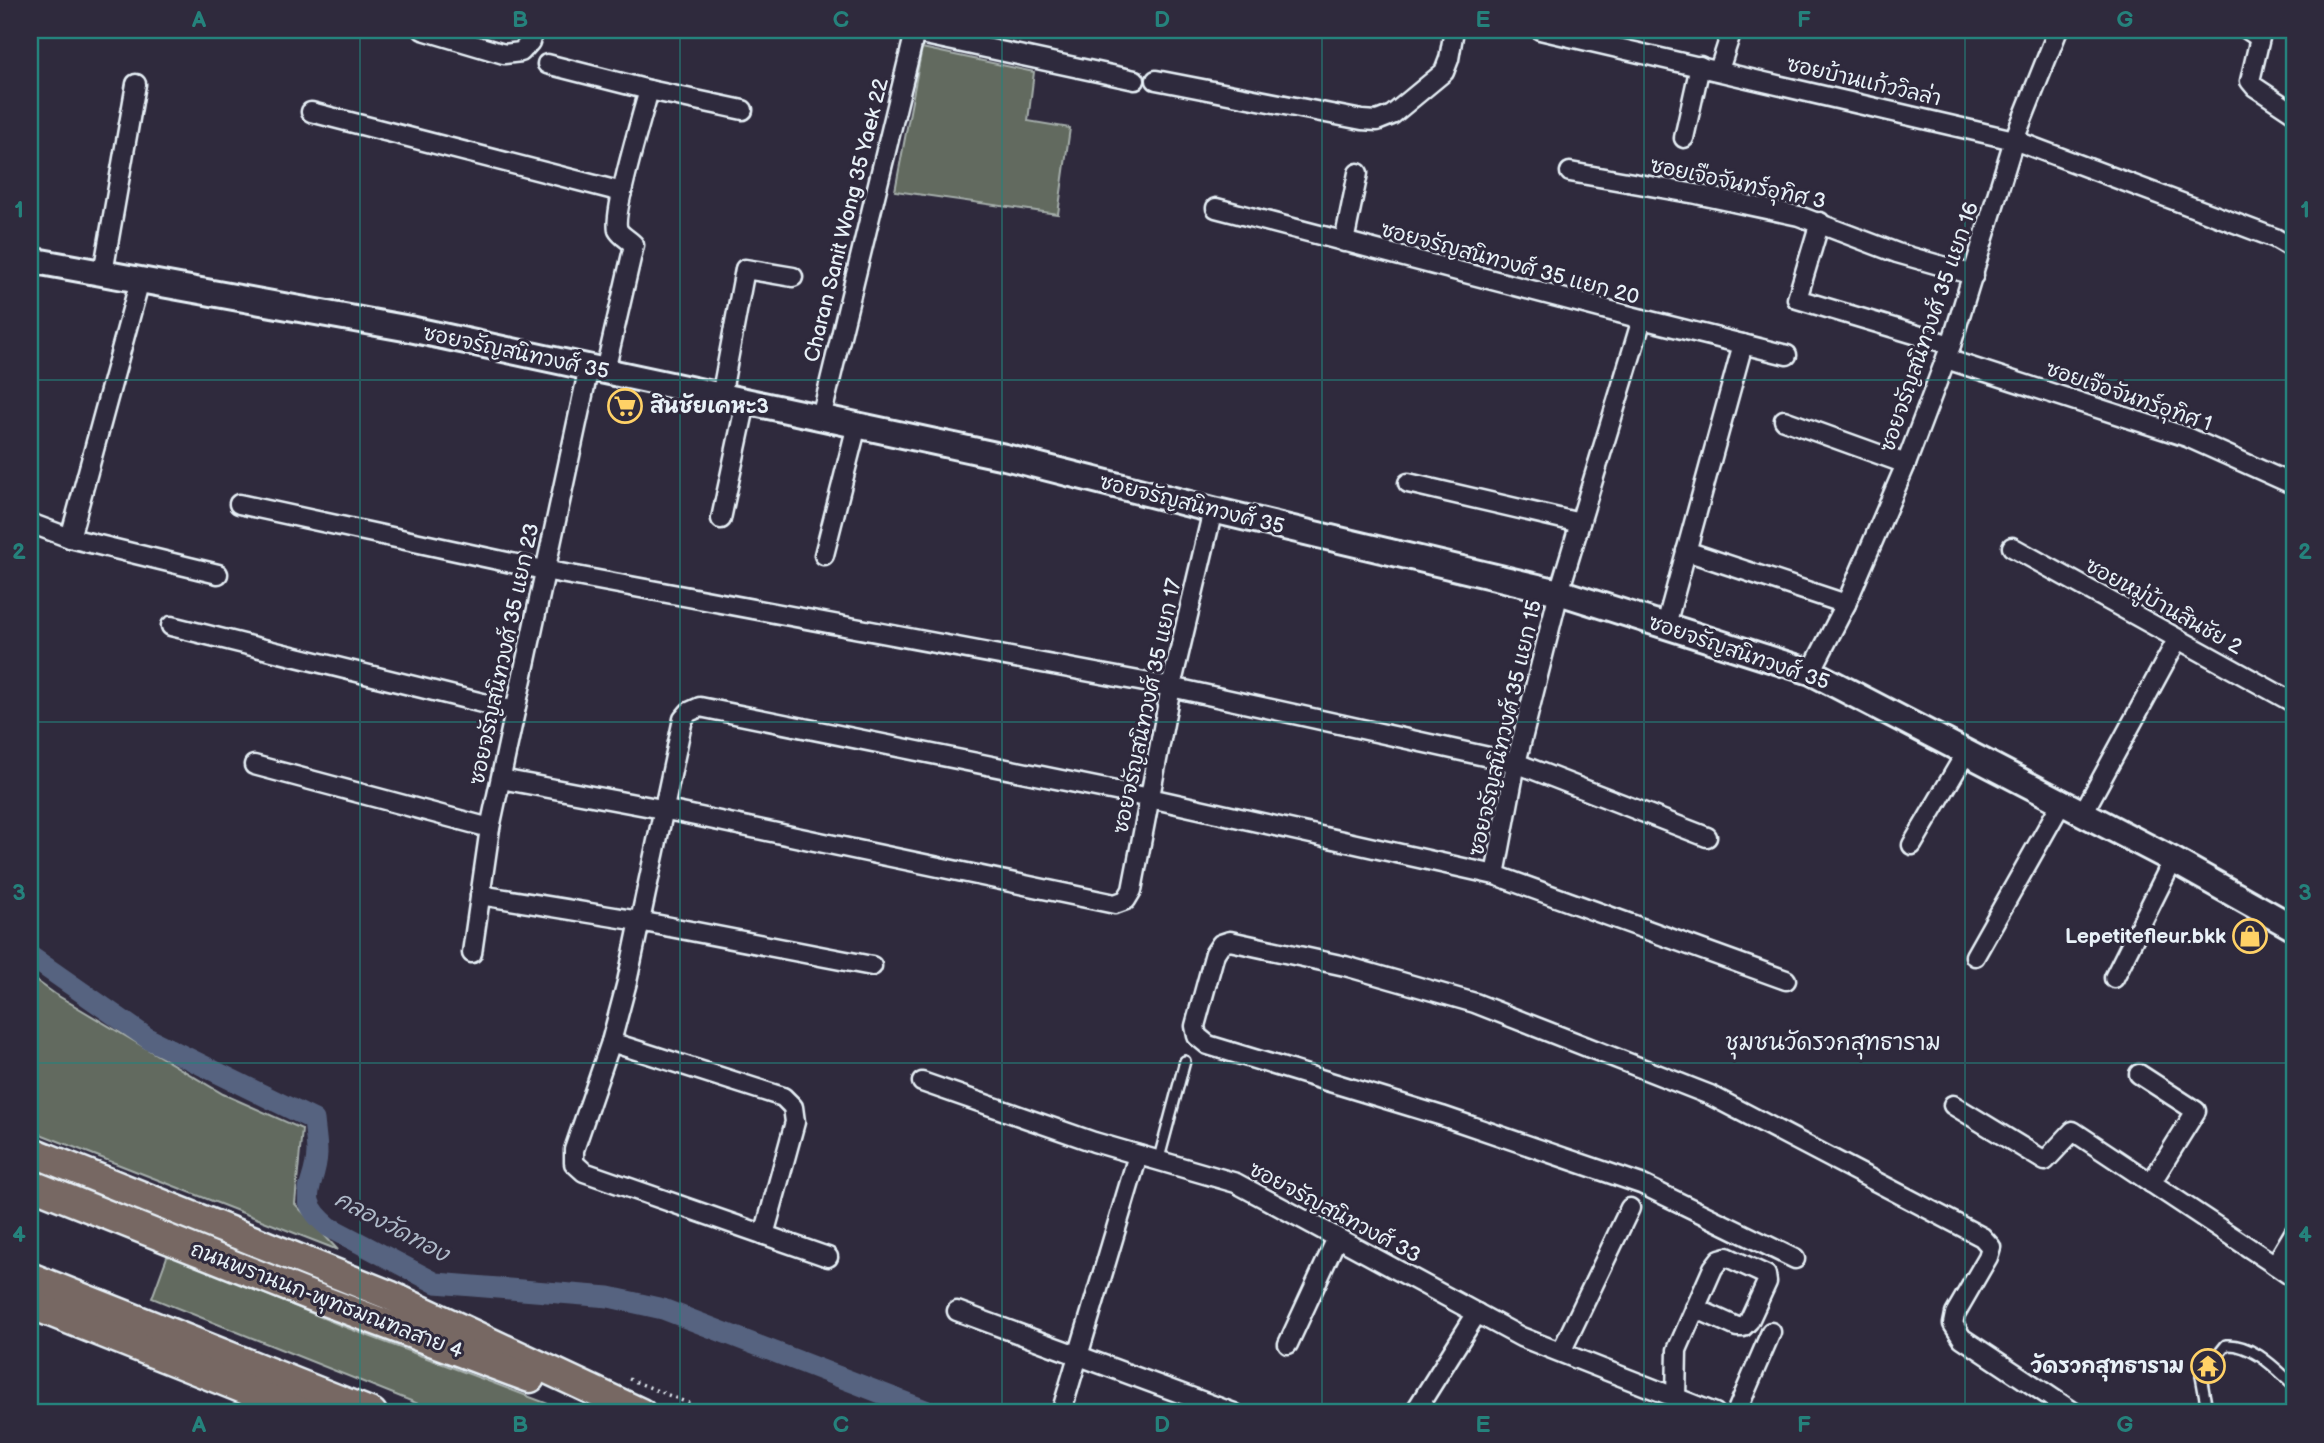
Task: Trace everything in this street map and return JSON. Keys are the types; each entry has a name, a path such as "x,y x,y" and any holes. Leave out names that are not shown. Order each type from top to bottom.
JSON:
{"main road":[{"path":"30,1150 389,1295 641,1413"},
{"name":"ถนนพรานนก-พุทธมณฑลสาย 4","path":"30,1184 311,1296 625,1413"},
{"path":"30,1277 372,1413"},
{"path":"30,1304 304,1413"}],"street":[{"path":"422,30 505,54 520,52 530,42 533,30"},
{"path":"1156,80 1377,121 1392,115 1444,72 1454,30"},
{"name":"ซอยบ้านแก้ววิลล่า","path":"1540,30 2014,140 2275,238 2294,249"},
{"path":"1718,70 1732,30"},
{"name":"ซอยจรัญสนิทวงศ์ 35 แยก 16","path":"1811,672 1846,604 1906,464 1949,352 2014,140 2059,30"},
{"path":"2248,30 2260,38 2250,81 2294,113"},
{"path":"909,31 1135,79"},
{"name":"Charan Sanit Wong 35 Yaek 22","path":"821,418 909,31"},
{"path":"548,64 649,90 743,110"},
{"path":"1684,138 1700,66"},
{"path":"103,273 136,84"},
{"path":"311,112 622,192 649,90"},
{"name":"ซอยเจือจันทร์อุทิศ 3","path":"1570,172 1696,194 1799,216 1897,253 1974,275"},
{"path":"1344,242 1358,173"},
{"name":"ซอยจรัญสนิทวงศ์ 35 แยก 23","path":"472,953 489,828 544,570 597,369 634,245 618,229 622,192"},
{"name":"ซอยจรัญสนิทวงศ์ 35 แยก 20","path":"1216,208 1642,319 1559,592"},
{"name":"ซอยเจือจันทร์อุทิศ 1","path":"1820,222 1797,299 2187,438 2294,485"},
{"name":"ซอยจรัญสนิทวงศ์ 35","path":"30,260 410,329 1005,457 1213,510 1559,592 1811,672 2173,860 2294,928"},
{"path":"721,397 745,269 793,277"},
{"path":"70,538 140,280"},
{"path":"1642,319 1787,355"},
{"path":"1666,625 1743,344"},
{"path":"720,519 746,402"},
{"path":"1784,421 1906,464"},
{"path":"824,555 857,425"},
{"path":"1408,483 1580,523"},
{"path":"239,504 544,570 1171,687 1516,764 1707,837"},
{"name":"ซอยจรัญสนิทวงศ์ 35 แยก 17","path":"662,809 1115,904 1126,900 1132,890 1171,687 1213,510"},
{"path":"30,523 70,538 218,574"},
{"name":"ซอยหมู่บ้านสินชัย 2","path":"2012,547 2294,703"},
{"path":"1686,551 1846,604"},
{"name":"ซอยจรัญสนิทวงศ์ 35 แยก 15","path":"1495,875 1516,764 1559,592"},
{"path":"172,626 515,711"},
{"path":"1975,956 2178,640"},
{"path":"828,1257 584,1172 574,1163 574,1150 611,1042 627,982 683,719 689,712 700,707 1150,799 1495,875 1786,980"},
{"path":"1912,845 1966,753"},
{"path":"254,765 489,828"},
{"path":"501,779 662,809"},
{"path":"2114,978 2173,860"},
{"path":"481,895 639,921 872,966"},
{"path":"1795,1259 1641,1184 1442,1116 1208,1045 1197,1036 1195,1027 1216,953 1221,944 1230,941 1345,966 1475,1003 1710,1095 1982,1237 1991,1247 1988,1257 1955,1314 1953,1324 1962,1338 2075,1413"},
{"path":"611,1042 783,1097 793,1107 795,1122 764,1235"},
{"path":"2139,1074 2196,1111 2151,1183"},
{"name":"ซอยจรัญสนิทวงศ์ 33","path":"922,1082 1094,1142 1236,1183 1521,1337 1715,1413"},
{"path":"1953,1105 2045,1161 2073,1131 2294,1278"},
{"path":"1061,1413 1138,1155"},
{"path":"1561,1352 1630,1208"},
{"path":"2275,1265 2294,1233"},
{"path":"1288,1344 1337,1238"},
{"path":"1676,1398 1677,1350 1695,1308"},
{"path":"957,1311 1234,1413"},
{"path":"1414,1413 1477,1313"},
{"path":"1736,1413 1771,1332"}],"lane":[{"path":"1158,1162 1185,1061"},
{"path":"2199,1413 2206,1404 2201,1376 2226,1345 2236,1345 2266,1361 2294,1385"}],"shaded area":[{"path":"922,48 1034,72 1028,121 1070,128 1058,214 895,191"},
{"path":"30,976 55,994 223,1094 302,1129 295,1204 338,1250 30,1130"},
{"path":"168,1254 345,1327 572,1413 441,1413 152,1298"}],"waterway":[{"name":"คลองวัดทอง","path":"30,956 149,1039 314,1120 317,1153 309,1192 311,1207 329,1227 436,1283 609,1297 663,1309 933,1413"}],"place":[{"name":"สินชัยเคหะ3","path":"625,406"},
{"name":"Lepetitefleur.bkk","path":"2250,936"},
{"name":"วัดรวกสุทธาราม","path":"2208,1366"}],"district":[{"name":"ชุมชนวัดรวกสุทธาราม","path":"1833,1042"}]}
